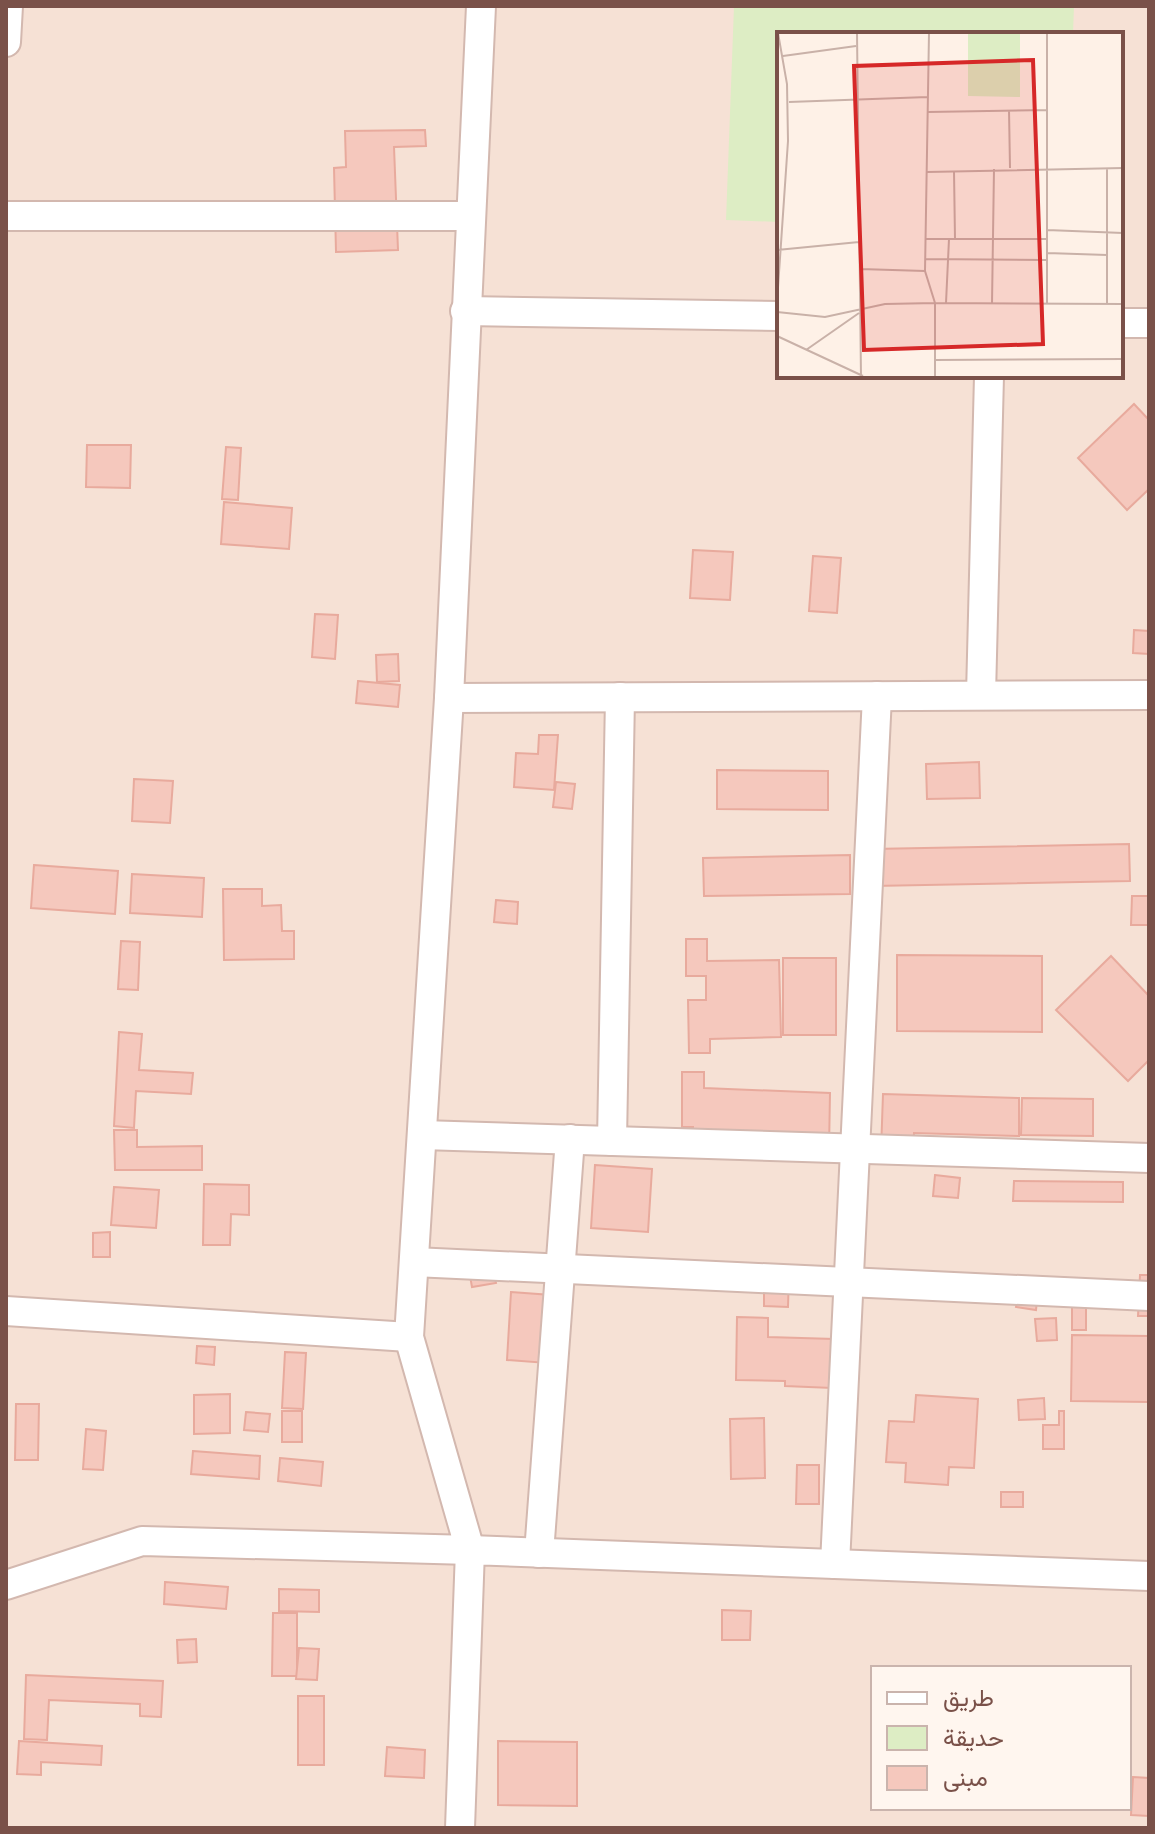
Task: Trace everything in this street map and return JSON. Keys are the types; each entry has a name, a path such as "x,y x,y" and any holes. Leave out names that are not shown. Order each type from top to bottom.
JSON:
{"street":[{"path":"6,42 8,6"},
{"path":"460,1828 470,1550 409,1337 449,698 481,6"},
{"path":"6,216 469,216"},
{"path":"465,311 777,316"},
{"path":"1123,323 1149,323"},
{"path":"981,695 989,378"},
{"path":"449,698 1149,695"},
{"path":"835,1564 877,696"},
{"path":"612,1141 620,697"},
{"path":"422,1135 1149,1158"},
{"path":"539,1553 570,1139"},
{"path":"414,1262 1149,1296"},
{"path":"6,1311 409,1337"},
{"path":"6,1585 142,1541 1149,1576"}],"shaded area":[{"path":"6,6 1149,6 1149,1828 6,1828"}],"green space":[{"path":"734,6 1074,6 1073,32 777,32 777,222 726,220"}],"building":[{"path":"425,130 426,146 394,147 398,250 336,252 334,168 346,167 345,131"},
{"path":"1134,404 1149,420 1149,489 1127,510 1078,458"},
{"path":"87,445 131,445 130,488 86,487"},
{"path":"226,447 241,448 238,500 222,499"},
{"path":"224,502 292,508 289,549 221,544"},
{"path":"693,550 733,552 730,600 690,598"},
{"path":"813,556 841,558 837,613 809,611"},
{"path":"315,614 338,615 335,659 312,657"},
{"path":"1134,630 1149,631 1149,654 1133,653"},
{"path":"398,654 399,681 377,682 376,655"},
{"path":"358,681 400,685 398,707 356,703"},
{"path":"539,735 558,735 554,790 514,787 516,753 538,754"},
{"path":"979,762 980,798 927,799 926,764"},
{"path":"717,770 828,771 828,810 717,809"},
{"path":"134,779 173,781 170,823 132,821"},
{"path":"556,782 575,784 572,809 553,807"},
{"path":"1129,844 1130,881 873,886 872,849"},
{"path":"850,855 850,894 704,896 703,858"},
{"path":"34,865 118,871 115,914 31,908"},
{"path":"132,874 204,878 202,917 130,913"},
{"path":"223,889 262,889 262,906 281,905 282,931 294,931 294,959 224,960"},
{"path":"1132,896 1149,896 1149,925 1131,925"},
{"path":"496,900 518,902 517,924 494,922"},
{"path":"686,939 707,939 707,961 779,960 781,1037 710,1039 710,1053 689,1053 688,1000 706,1000 706,976 686,976"},
{"path":"121,941 140,942 138,990 118,989"},
{"path":"897,955 1042,956 1042,1032 897,1031"},
{"path":"1111,956 1149,996 1149,1060 1128,1081 1056,1010"},
{"path":"783,958 836,958 836,1035 783,1035"},
{"path":"119,1032 142,1034 139,1070 193,1073 191,1094 136,1091 134,1128 114,1126"},
{"path":"682,1072 704,1072 704,1088 830,1093 829,1150 692,1148 693,1127 682,1127"},
{"path":"883,1094 1019,1098 1019,1136 914,1133 913,1152 881,1151"},
{"path":"1022,1098 1093,1099 1093,1136 1021,1135"},
{"path":"114,1130 137,1130 137,1147 202,1146 202,1170 115,1170"},
{"path":"595,1165 652,1169 648,1232 591,1228"},
{"path":"935,1175 960,1178 958,1198 933,1196"},
{"path":"1014,1181 1123,1182 1123,1202 1013,1201"},
{"path":"204,1184 249,1185 249,1215 231,1214 230,1245 203,1245"},
{"path":"114,1187 159,1190 156,1228 111,1225"},
{"path":"110,1232 110,1257 93,1257 93,1233"},
{"path":"492,1262 496,1283 472,1287 468,1265"},
{"path":"764,1273 789,1274 788,1307 764,1306"},
{"path":"1140,1275 1149,1275 1149,1316 1138,1316"},
{"path":"1019,1288 1038,1290 1036,1310 1016,1307"},
{"path":"511,1292 551,1295 547,1363 507,1360"},
{"path":"1072,1304 1086,1304 1086,1330 1072,1330"},
{"path":"737,1317 768,1318 768,1337 834,1339 832,1388 785,1386 785,1381 736,1380"},
{"path":"1056,1318 1057,1340 1037,1341 1035,1319"},
{"path":"1072,1335 1149,1336 1149,1402 1071,1401"},
{"path":"197,1346 215,1347 214,1365 196,1363"},
{"path":"285,1352 306,1353 303,1409 282,1408"},
{"path":"230,1394 230,1433 194,1434 194,1395"},
{"path":"916,1395 978,1399 974,1468 949,1467 948,1485 905,1482 906,1463 886,1462 889,1421 914,1422"},
{"path":"1044,1398 1045,1419 1019,1420 1018,1400"},
{"path":"16,1404 39,1404 38,1460 15,1460"},
{"path":"282,1411 302,1411 302,1442 282,1442"},
{"path":"1059,1411 1064,1411 1064,1449 1043,1449 1043,1425 1059,1425"},
{"path":"246,1412 270,1414 268,1432 244,1430"},
{"path":"764,1418 765,1478 731,1479 730,1419"},
{"path":"86,1429 106,1431 103,1470 83,1469"},
{"path":"193,1451 260,1456 259,1479 191,1474"},
{"path":"280,1458 323,1462 321,1486 278,1481"},
{"path":"797,1465 819,1465 819,1504 796,1504"},
{"path":"1001,1492 1023,1492 1023,1507 1001,1507"},
{"path":"165,1582 228,1587 226,1609 164,1604"},
{"path":"279,1589 319,1590 319,1612 279,1611"},
{"path":"722,1610 751,1611 750,1640 722,1640"},
{"path":"273,1613 297,1613 297,1676 272,1676"},
{"path":"196,1639 197,1662 178,1663 177,1640"},
{"path":"299,1648 319,1649 317,1680 296,1679"},
{"path":"26,1675 163,1681 161,1717 140,1716 140,1704 49,1700 47,1740 24,1739"},
{"path":"298,1696 324,1696 324,1765 298,1765"},
{"path":"19,1741 102,1746 101,1765 41,1762 41,1775 17,1774"},
{"path":"498,1741 577,1742 577,1806 498,1805"},
{"path":"387,1747 425,1750 424,1778 385,1776"},
{"path":"1133,1777 1149,1778 1149,1816 1131,1815"}]}
